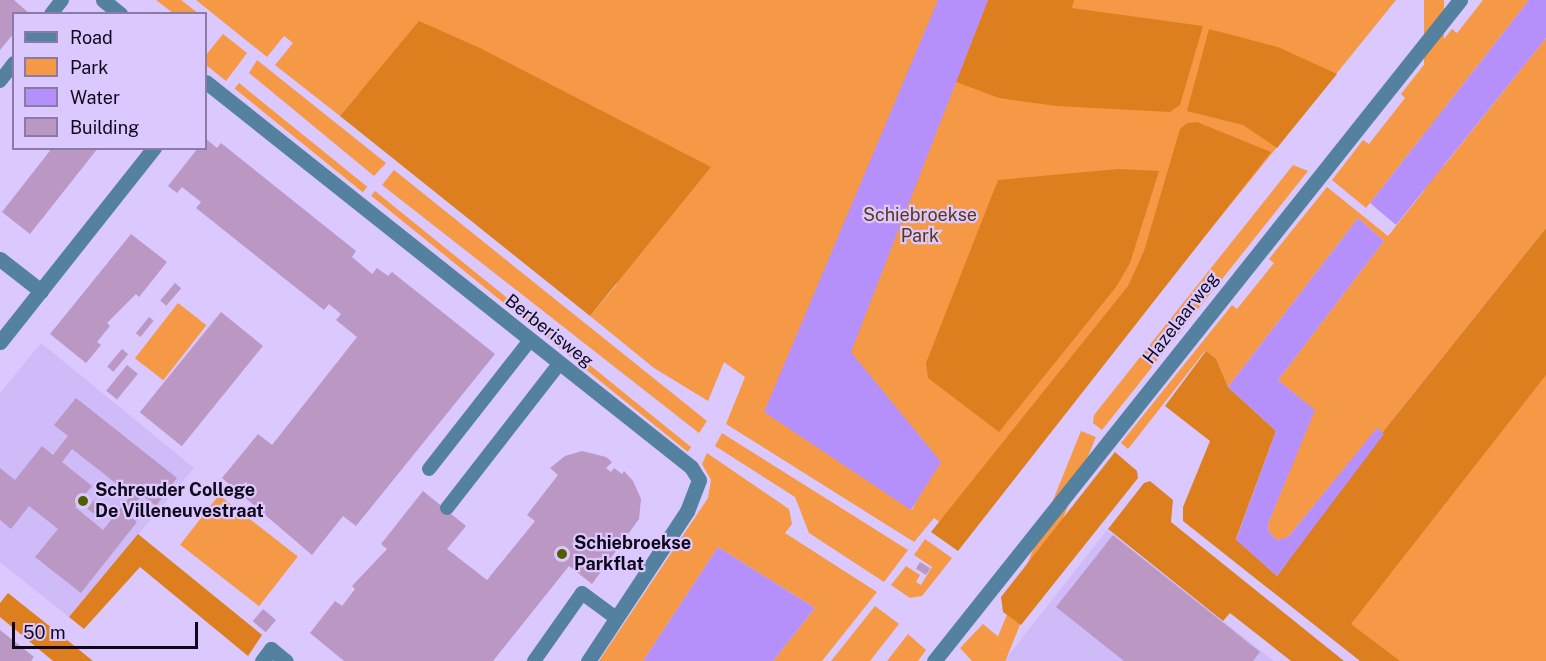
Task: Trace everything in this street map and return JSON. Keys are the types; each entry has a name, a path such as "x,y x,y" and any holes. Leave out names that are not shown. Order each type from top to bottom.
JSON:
{"street":[{"path":"103,0 118,12"},
{"name":"Hazelaarweg","path":"934,661 1460,0"},
{"name":"Berberisweg","path":"207,83 691,467 699,480 687,511 588,661"},
{"path":"0,342 152,150"},
{"path":"0,259 41,291"},
{"path":"262,661 271,650 286,661"}],"lane":[{"path":"53,12 62,0"},
{"path":"0,81 12,66"},
{"path":"429,469 530,340"},
{"path":"447,508 559,364"},
{"path":"534,661 582,593 616,618"}],"shaded area":[{"path":"988,0 1074,0 1072,8 1203,26 1180,105 1170,112 1056,106 999,98 956,82"},
{"path":"419,21 480,48 711,167 590,316 340,116"},
{"path":"1209,29 1278,47 1337,74 1277,148 1243,125 1187,111"},
{"path":"1197,122 1271,152 958,551 931,532 1128,286 1144,251 1180,129 1187,123"},
{"path":"1119,169 1159,171 1130,263 1116,287 999,432 928,378 926,363 998,180"},
{"path":"1546,228 1546,375 1351,624 1400,661 1360,661 1183,521 1183,507 1210,441 1165,406 1206,351 1216,359 1228,387 1276,431 1236,539 1277,576 1382,433"},
{"name":"Schreuder College De Villeneuvestraat","path":"41,343 194,468 69,617 0,562 0,393"},
{"path":"1115,452 1137,471 1138,478 1021,625 1003,612 1001,597"},
{"path":"1150,481 1173,500 1171,522 1344,661 1291,661 1230,613 1223,621 1108,529 1144,483"},
{"path":"1107,530 1274,661 1004,661"},
{"path":"138,534 262,635 248,656 140,567 84,629 69,617"},
{"path":"8,593 93,661 53,661 0,617 0,603"}],"green space":[{"path":"156,0 181,0 197,12 172,12"},
{"name":"Schiebroekse Park","path":"196,0 1396,0 961,538 934,518 914,542 726,424 745,377 724,362 708,401 654,368 590,316 617,284 359,93 340,116 275,65 293,43 284,36 267,57","holes":["771,397 915,504 912,510 765,412"]},
{"path":"1424,0 1444,0 1444,196 1424,196"},
{"path":"1483,0 1529,0 1366,208 1332,180 1363,140 1369,144 1405,98 1401,94 1452,29 1457,33"},
{"path":"223,34 247,53 226,81 207,66 207,54"},
{"path":"1546,38 1546,228 1382,433 1377,429 1287,538 1277,540 1269,532 1268,524 1314,410 1278,380 1384,241 1358,218 1228,387 1216,360 1205,351 1128,449 1121,443 1232,305 1237,309 1274,263 1269,259 1327,187 1388,236"},
{"path":"257,60 386,163 374,176 249,73"},
{"path":"239,83 367,187 363,192 235,88"},
{"path":"1293,165 1308,171 1102,430 1093,423 1094,415"},
{"path":"394,170 707,421 699,433 382,185"},
{"path":"375,191 691,447 688,452 371,196"},
{"path":"1546,258 1546,661 1394,661 1289,580"},
{"path":"178,303 206,325 163,380 135,358"},
{"path":"1081,431 1096,437 1005,661 988,661"},
{"path":"722,433 908,550 884,582 809,533 795,497 715,446"},
{"path":"707,453 789,509 792,524 785,533 877,592 822,661 773,661 815,608 718,547 643,661 599,661 708,498 711,480 702,464"},
{"path":"219,495 298,557 259,606 180,545"},
{"path":"925,539 952,558 922,596 910,598 891,585 906,566 920,575 916,582 921,585 932,567 914,555"},
{"path":"875,606 899,624 870,661 831,661"},
{"path":"983,624 1007,644 993,661 972,661 960,648"},
{"path":"908,634 926,650 918,661 887,661"}],"water":[{"path":"938,0 988,0 851,352 941,462 911,510 764,412"},
{"path":"1529,0 1546,0 1546,38 1396,225 1370,203"},
{"path":"1358,218 1384,241 1278,380 1315,410 1268,524 1269,532 1277,540 1288,537 1377,428 1384,434 1277,576 1236,540 1276,431 1228,387"},
{"path":"718,547 815,608 773,661 643,661"}],"building":[{"path":"0,0 14,0 28,12 12,12 12,35 0,50"},
{"path":"207,140 217,148 221,143 356,251 352,257 372,274 377,268 388,276 392,272 495,354 356,526 343,516 312,555 222,478 258,434 272,445 357,337 336,320 341,314 329,304 324,310 196,208 201,202 182,187 177,193 168,186 196,150 207,150"},
{"path":"50,150 96,150 30,234 2,212"},
{"path":"131,234 167,262 139,297 136,294 107,323 110,326 97,342 101,345 86,363 50,334"},
{"path":"175,283 181,288 166,306 160,301"},
{"path":"221,312 263,346 182,446 140,412"},
{"path":"149,317 154,321 140,337 136,333"},
{"path":"122,349 128,354 113,372 107,367"},
{"path":"127,365 138,374 117,399 106,391"},
{"path":"76,398 177,478 156,506 142,495 127,514 137,522 81,593 35,557 58,529 29,506 11,529 0,520 0,468 15,480 42,446 53,455 68,436 54,425","holes":["72,449 131,495 103,530 75,507 92,486 62,462"]},
{"name":"Schiebroekse Parkflat","path":"582,451 606,457 612,462 606,468 611,472 614,468 622,474 624,471 633,481 641,499 639,519 592,584 569,566 493,661 344,661 310,633 335,601 342,606 355,589 352,586 387,549 381,544 423,491 466,526 447,549 487,580 535,521 527,515 558,475 550,468 565,456"},
{"path":"94,500 106,509 99,518 87,509"},
{"path":"1113,535 1260,652 1253,661 1124,661 1056,607"},
{"path":"920,562 930,568 926,575 916,569"},
{"path":"263,609 276,620 266,632 253,621"},
{"path":"0,630 34,657 31,661 0,661"}],"place":[{"name":"Schreuder College De Villeneuvestraat","path":"83,501"},
{"name":"Schiebroekse Parkflat","path":"562,554"}]}
